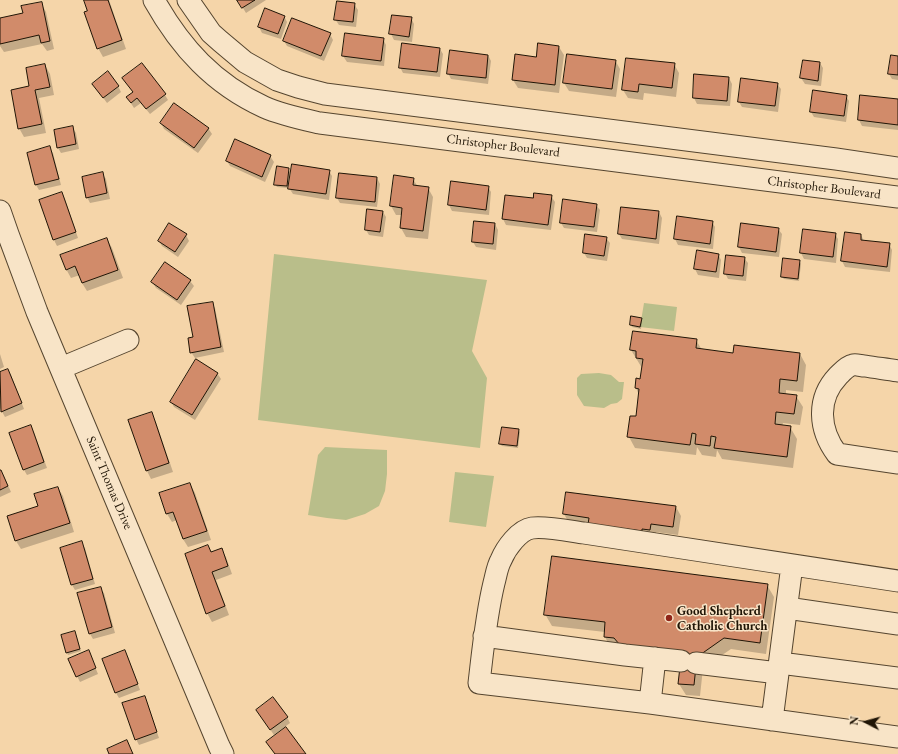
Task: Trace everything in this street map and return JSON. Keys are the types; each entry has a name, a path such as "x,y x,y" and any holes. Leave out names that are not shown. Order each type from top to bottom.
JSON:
{"street":[{"name":"Christopher Boulevard","path":"154,0 176,36 189,52 212,74 240,94 265,107 289,116 328,124 898,197"},
{"path":"188,0 212,33 245,62 277,80 318,92 898,168"},
{"name":"Saint Thomas Drive","path":"0,211 37,312 223,754"},
{"path":"61,368 128,340"},
{"path":"898,371 853,365 844,370 836,378 822,407 823,426 826,436 837,454 898,463"},
{"path":"898,581 584,533 531,528 520,534 509,546 500,561 491,597 484,636 479,683 650,703 898,737"},
{"path":"772,720 792,565"},
{"path":"786,608 898,624"},
{"path":"484,636 624,655 689,662 898,678"},
{"path":"650,703 655,658"}],"green space":[{"path":"274,254 487,280 472,351 487,378 480,448 258,420"},
{"path":"644,303 677,307 674,331 640,327"},
{"path":"599,373 611,375 619,382 624,382 622,399 617,403 611,404 604,408 584,406 577,395 577,378 581,374"},
{"path":"325,447 387,450 385,491 379,506 365,514 346,520 308,515 318,455"},
{"path":"455,472 494,476 486,527 449,522"}],"building":[{"path":"84,0 108,0 122,40 97,49 84,12 87,11"},
{"path":"237,0 255,0 242,8"},
{"path":"337,1 355,3 353,22 334,20"},
{"path":"42,2 50,41 41,43 39,35 0,44 0,18 23,13 21,6"},
{"path":"265,8 285,16 278,34 258,27"},
{"path":"392,15 412,17 409,37 389,34"},
{"path":"292,18 331,33 321,56 283,41"},
{"path":"345,33 384,38 381,61 342,56"},
{"path":"402,43 440,48 437,72 399,68"},
{"path":"538,43 559,46 555,85 512,80 515,54 536,57"},
{"path":"450,50 488,55 486,78 447,74"},
{"path":"567,54 616,60 612,89 563,83"},
{"path":"891,55 898,56 898,75 888,74"},
{"path":"626,58 675,63 672,88 639,84 638,92 622,90"},
{"path":"803,60 820,62 818,81 800,78"},
{"path":"142,63 166,94 146,109 137,98 131,103 126,97 133,92 122,78"},
{"path":"45,64 50,87 35,90 42,124 18,129 11,90 29,86 26,68"},
{"path":"108,71 119,86 103,98 92,84"},
{"path":"694,74 729,77 727,101 693,98"},
{"path":"741,78 778,83 775,106 738,102"},
{"path":"813,90 847,95 844,116 810,112"},
{"path":"860,95 898,99 898,125 858,120"},
{"path":"174,103 209,128 194,148 160,123"},
{"path":"73,126 76,144 57,148 54,130"},
{"path":"235,139 271,155 262,177 226,161"},
{"path":"50,146 59,179 35,185 27,153"},
{"path":"292,164 330,170 326,194 288,189"},
{"path":"277,166 289,168 287,186 274,185"},
{"path":"103,172 107,193 86,198 82,177"},
{"path":"339,173 377,177 375,202 336,198"},
{"path":"394,175 414,178 413,185 429,187 423,231 400,228 402,208 390,206"},
{"path":"451,181 489,186 486,210 448,205"},
{"path":"62,192 76,232 53,240 39,200"},
{"path":"534,193 552,195 548,225 502,219 505,195 533,198"},
{"path":"563,199 597,204 594,227 560,223"},
{"path":"621,207 659,211 656,239 618,234"},
{"path":"367,209 383,211 380,232 365,230"},
{"path":"677,216 713,221 710,244 674,239"},
{"path":"474,221 495,223 493,244 472,242"},
{"path":"169,223 187,234 175,252 158,241"},
{"path":"741,223 779,228 776,252 738,247"},
{"path":"803,229 836,233 833,257 800,253"},
{"path":"845,232 861,234 861,240 890,243 887,267 841,261"},
{"path":"585,234 607,237 604,256 583,253"},
{"path":"107,238 118,270 82,283 75,266 66,270 60,255"},
{"path":"697,250 719,254 716,272 694,269"},
{"path":"726,255 745,257 743,276 724,274"},
{"path":"783,258 800,260 798,279 781,277"},
{"path":"165,262 191,280 177,300 151,282"},
{"path":"213,302 221,347 190,353 188,338 193,337 187,306"},
{"path":"631,316 642,318 640,327 630,325"},
{"path":"633,331 697,339 696,348 733,353 734,345 800,353 797,381 780,379 779,393 797,395 794,414 776,412 775,424 791,426 787,457 714,448 716,437 711,436 710,446 695,444 696,434 692,433 690,445 627,437 630,416 636,416 639,389 635,388 636,378 640,379 643,359 636,358 636,351 630,350"},
{"path":"196,359 218,373 192,415 170,402"},
{"path":"8,369 22,403 1,412 0,372"},
{"path":"152,412 169,463 146,471 128,420"},
{"path":"31,425 44,462 23,470 9,433"},
{"path":"502,427 519,429 517,446 499,444"},
{"path":"0,470 8,486 0,490"},
{"path":"190,483 207,531 183,539 173,512 166,514 159,493"},
{"path":"58,487 70,523 15,541 7,516 38,506 34,494"},
{"path":"566,492 676,506 673,527 651,524 650,530 642,529 642,531 588,524 589,518 563,514"},
{"path":"82,541 93,579 71,585 60,548"},
{"path":"208,545 211,552 222,548 228,566 212,572 225,606 206,614 185,554"},
{"name":"Good Shepherd Catholic Church","path":"552,556 768,584 760,643 724,638 697,657 694,685 678,684 681,658 625,651 614,638 604,637 605,622 544,615"},
{"path":"101,587 112,627 89,634 77,593"},
{"path":"75,631 80,649 66,653 61,635"},
{"path":"89,650 96,668 76,677 68,659"},
{"path":"125,650 138,684 115,693 102,659"},
{"path":"145,696 157,732 135,740 122,703"},
{"path":"273,697 288,717 270,730 256,710"},
{"path":"286,727 306,754 275,754 266,742"},
{"path":"127,740 133,754 109,754 107,749"}],"place":[{"name":"Good Shepherd Catholic Church","path":"669,618"}]}
